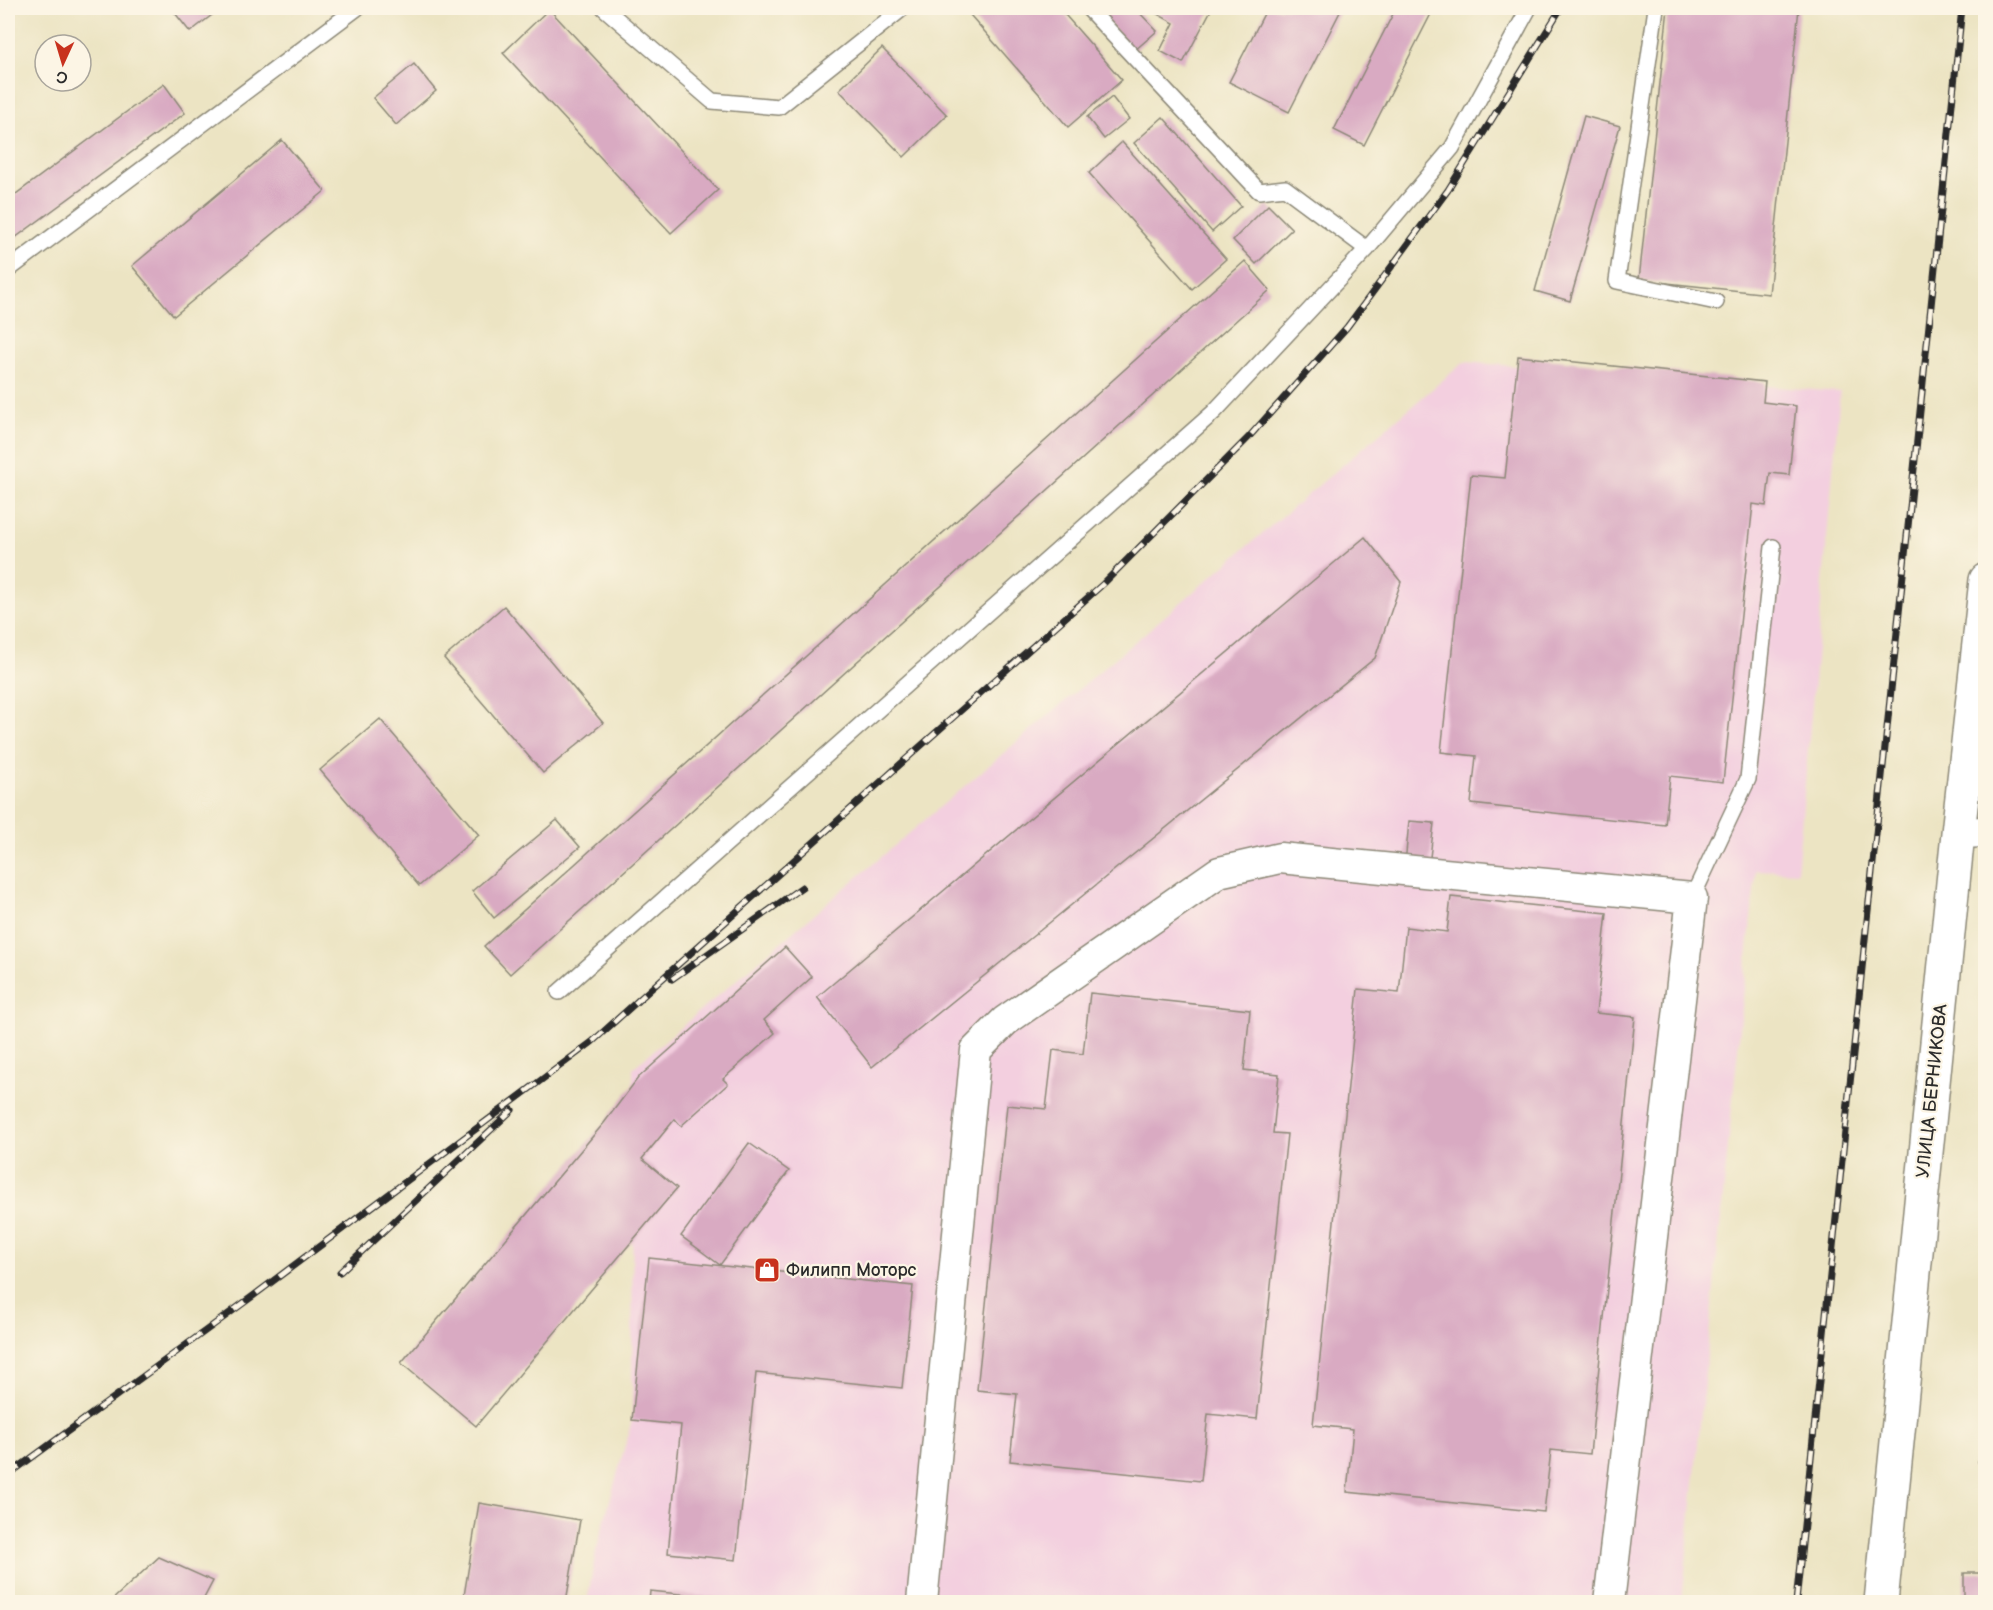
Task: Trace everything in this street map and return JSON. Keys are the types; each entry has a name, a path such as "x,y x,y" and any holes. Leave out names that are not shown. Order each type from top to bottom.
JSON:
{"main road":[{"name":"УЛИЦА БЕРНИКОВА","path":"1881,1602 1972,832 1986,580"}],"street":[{"path":"922,1602 976,1050 1005,1021 1219,872 1280,858 1692,898 1609,1602"}],"lane":[{"path":"8,270 357,8"},
{"path":"604,8 712,101 779,107 903,8"},
{"path":"1088,8 1259,191 1285,188 1367,249"},
{"path":"559,992 1214,412 1367,249 1452,148 1529,8"},
{"path":"1656,8 1617,281 1716,302"},
{"path":"1692,898 1749,779 1773,547"}],"shaded area":[{"path":"1464,362 1840,392 1797,872 1756,870 1682,1602 587,1602 596,1551 632,1420 633,1068"}],"building":[{"path":"171,8 221,8 190,32"},
{"path":"964,8 1059,8 1122,80 1068,127"},
{"path":"1094,8 1135,8 1157,31 1134,51"},
{"path":"1151,8 1212,8 1183,63 1160,51 1174,23 1150,10"},
{"path":"1267,8 1342,8 1289,112 1229,82"},
{"path":"1396,8 1434,8 1364,145 1334,130"},
{"path":"1668,8 1799,8 1769,294 1639,280"},
{"path":"549,9 718,190 671,233 503,53"},
{"path":"882,48 947,115 904,157 839,90"},
{"path":"414,64 436,91 396,125 373,98"},
{"path":"164,84 185,113 8,243 8,200"},
{"path":"1112,97 1129,119 1104,139 1087,117"},
{"path":"1584,116 1620,126 1570,301 1535,291"},
{"path":"1163,117 1241,206 1212,232 1134,143"},
{"path":"282,140 325,191 174,316 132,266"},
{"path":"1122,142 1226,259 1192,289 1089,173"},
{"path":"1268,205 1292,229 1256,264 1233,240"},
{"path":"1245,261 1270,290 510,974 484,946"},
{"path":"1518,356 1765,382 1763,402 1796,406 1789,475 1770,473 1766,506 1753,504 1723,782 1670,776 1665,825 1471,804 1476,756 1441,752 1471,475 1505,478"},
{"path":"1365,537 1401,582 1375,658 872,1067 817,997"},
{"path":"504,606 603,723 543,773 444,658"},
{"path":"380,719 479,835 419,886 320,770"},
{"path":"557,820 580,847 494,918 472,891"},
{"path":"1409,821 1434,823 1429,866 1405,864"},
{"path":"1451,897 1607,913 1596,1013 1635,1017 1590,1454 1551,1450 1544,1512 1347,1492 1353,1429 1313,1425 1358,989 1399,993 1406,927 1447,932"},
{"path":"785,947 812,977 764,1020 775,1033 723,1079 728,1084 681,1126 675,1119 642,1159 677,1188 476,1426 401,1363 604,1123 638,1078"},
{"path":"1090,993 1250,1010 1244,1070 1279,1074 1273,1133 1287,1134 1257,1419 1208,1414 1201,1481 1010,1461 1017,1394 977,1390 1007,1105 1046,1109 1053,1050 1083,1054"},
{"path":"749,1143 789,1171 720,1265 681,1236"},
{"path":"649,1258 913,1286 902,1388 756,1373 736,1560 668,1553 681,1425 632,1420"},
{"path":"1984,1403 1986,1404 1986,1462 1978,1462"},
{"path":"479,1503 580,1520 566,1602 463,1602"},
{"path":"159,1557 213,1581 202,1602 110,1602"},
{"path":"1964,1573 1986,1573 1986,1602 1964,1602"},
{"path":"650,1591 749,1601 749,1602 649,1602"}],"railway":[{"path":"8,1475 253,1296 592,1042 1103,584 1248,438 1347,327 1448,190 1561,8"},
{"path":"1796,1602 1962,8"},
{"path":"672,979 802,887"},
{"path":"340,1272 512,1110"}],"place":[{"name":"Филипп Моторс","path":"767,1270"}]}
